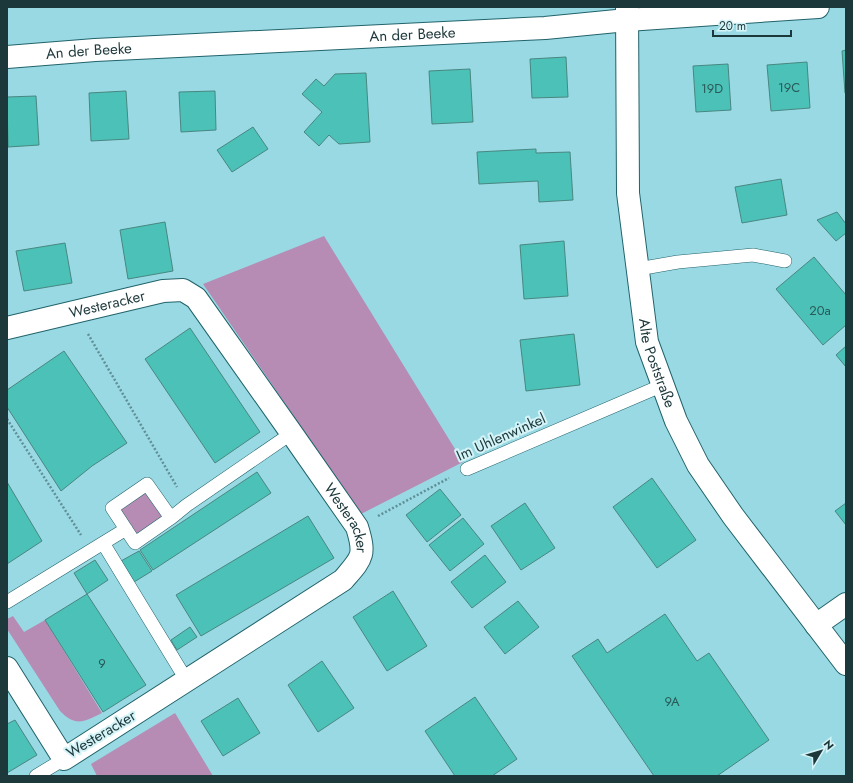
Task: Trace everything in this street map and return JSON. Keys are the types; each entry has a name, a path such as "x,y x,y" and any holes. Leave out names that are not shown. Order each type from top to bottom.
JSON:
{"street":[{"name":"An der Beeke","path":"7,57 157,46 545,28 627,14 818,7"},
{"name":"Alte Poststraße","path":"627,14 628,193 648,342 676,421 698,465 733,516 846,664"},
{"name":"Westeracker","path":"7,328 163,291 183,290 196,298 292,433 356,527 362,544 360,560 343,580 64,759 7,668"},
{"path":"816,625 846,604"}],"lane":[{"path":"638,269 678,262 753,255 785,261"},
{"name":"Im Uhlenwinkel","path":"467,469 663,385"},
{"path":"171,518 147,484 112,508 135,543 171,518 187,505 292,433"},
{"path":"7,602 126,529"},
{"path":"103,543 187,681"},
{"path":"36,776 64,759"}],"path":[{"path":"74,312 187,505"},
{"path":"7,419 91,551"},
{"name":"Im Uhlenwinkel","path":"356,527 467,469"}],"shaded area":[{"path":"324,236 463,462 361,514 203,284"},
{"path":"147,484 171,518 135,543 112,508"},
{"path":"13,616 24,632 45,620 102,713 85,721 75,721 65,716 60,711 7,629 7,619"},
{"path":"175,713 213,776 97,776 91,764"}],"building":[{"path":"846,50 846,93 845,93 842,51"},
{"path":"566,57 568,97 532,98 530,59"},
{"path":"807,62 810,108 771,111 767,65"},
{"path":"728,64 731,110 696,112 693,66"},
{"path":"470,69 473,122 432,124 429,71"},
{"path":"366,73 370,142 339,144 329,135 319,146 304,132 322,112 302,94 316,79 324,86 335,74"},
{"path":"126,91 129,139 91,141 89,93"},
{"path":"215,91 216,130 181,132 179,92"},
{"path":"36,96 39,145 8,147 7,97"},
{"path":"253,127 268,149 232,172 217,150"},
{"path":"536,149 536,153 570,152 573,200 539,202 538,181 479,184 477,152"},
{"path":"781,179 787,215 742,223 735,187"},
{"path":"837,212 846,224 846,233 836,241 817,220"},
{"path":"165,222 173,271 128,279 120,230"},
{"path":"564,241 568,296 524,299 520,245"},
{"path":"65,243 72,283 24,291 16,251"},
{"path":"814,257 846,295 846,325 823,345 776,289"},
{"path":"190,328 260,432 215,463 145,359"},
{"path":"574,334 580,385 526,391 520,340"},
{"path":"846,346 846,367 836,355"},
{"path":"64,351 127,443 92,466 61,491 7,407 7,390"},
{"path":"257,472 271,493 153,570 140,550"},
{"path":"652,478 696,540 657,568 613,507"},
{"path":"7,482 42,541 7,564"},
{"path":"440,489 461,515 427,542 406,515"},
{"path":"525,503 555,548 521,570 491,526"},
{"path":"846,503 846,525 835,511"},
{"path":"308,516 334,558 201,636 176,595"},
{"path":"463,518 484,544 450,571 429,545"},
{"path":"139,551 152,571 134,582 121,561"},
{"path":"485,555 506,582 472,608 451,582"},
{"path":"95,560 108,580 87,594 74,573"},
{"path":"393,591 427,646 387,671 353,617"},
{"path":"87,594 146,685 103,712 45,620"},
{"path":"518,601 539,627 505,654 484,627"},
{"path":"665,614 697,661 709,653 769,740 717,776 654,776 572,656 598,639 607,653"},
{"path":"190,627 197,637 177,650 171,640"},
{"path":"322,661 354,708 318,732 288,685"},
{"path":"475,697 517,759 492,776 455,776 425,731"},
{"path":"238,698 260,733 223,756 201,721"},
{"path":"15,720 37,755 7,773 7,724"}]}
